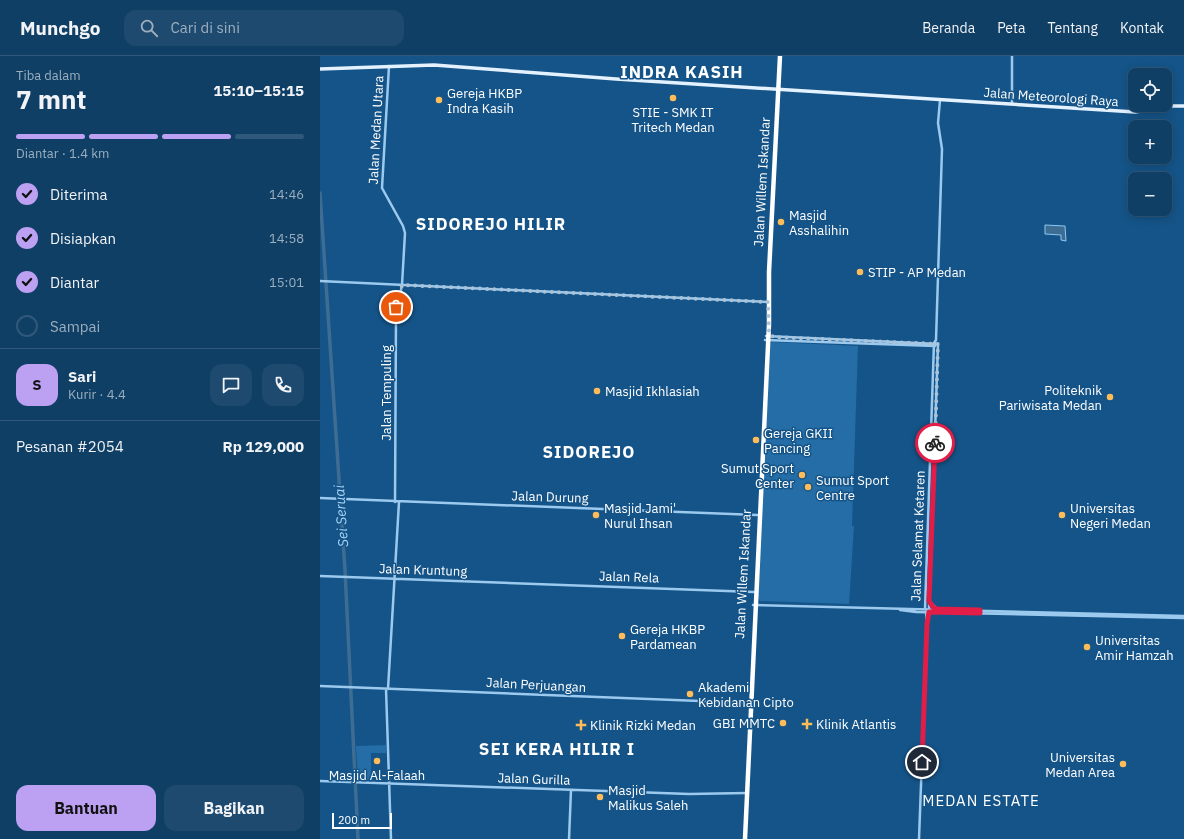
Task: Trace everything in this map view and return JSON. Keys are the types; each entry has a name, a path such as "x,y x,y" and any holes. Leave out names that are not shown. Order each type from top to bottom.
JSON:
{"highway":[{"name":"Jalan Willem Iskandar","path":"754,605 769,338 768,272 776,91 780,56"},
{"name":"Jalan Willem Iskandar","path":"745,839 758,522 757,515 769,338"},
{"name":"Jalan Willem Iskandar","path":"742,839 746,793"}],"main road":[{"name":"Jalan Meteorologi Raya","path":"320,69 434,65 549,75 776,91 1137,112 1171,106 1184,106"}],"street":[{"path":"1012,56 1012,104"},
{"name":"Jalan Medan Utara","path":"389,66 382,188 404,228 402,285"},
{"path":"934,345 936,340 942,149 938,123 940,100"},
{"path":"320,281 768,302"},
{"name":"Jalan Tempuling","path":"391,839 387,689 397,502 396,316 402,285"},
{"path":"769,338 938,345 936,340"},
{"name":"Jalan Selamat Ketaren","path":"919,839 927,623 934,345"},
{"name":"Jalan Selamat Ketaren","path":"927,610 929,601 928,572 932,511 938,345"},
{"name":"Jalan Durung","path":"320,498 757,515"},
{"name":"Jalan Kruntung","path":"320,576 505,582"},
{"name":"Jalan Rela","path":"505,582 754,592"},
{"path":"929,601 933,607 937,609"},
{"path":"754,605 1184,617"},
{"path":"927,610 937,609 980,612"},
{"name":"Jalan Perjuangan","path":"320,686 750,703"},
{"name":"Jalan Gurilla","path":"320,781 689,794 746,793"},
{"path":"569,839 571,790"}],"shaded area":[{"path":"1045,225 1065,226 1066,241 1061,240 1061,235 1045,234"},
{"name":"Sumut Sport Centre","path":"772,342 858,346 852,526 854,526 849,604 760,601 758,598 770,344"},
{"path":"386,745 386,753 371,753 371,780 358,780 356,746"}],"waterway":[{"name":"Sei Seruai","path":"320,193 345,570 358,839"}],"way so far":[{"path":"396,307 402,285 768,302 769,332 773,337 938,344 935,443"}],"place":[{"name":"STIE - SMK IT Tritech Medan","path":"673,98"},
{"name":"Gereja HKBP Indra Kasih","path":"439,100"},
{"name":"Masjid Asshalihin","path":"781,222"},
{"name":"STIP - AP Medan","path":"860,272"},
{"name":"Masjid Ikhlasiah","path":"597,391"},
{"name":"Politeknik Pariwisata Medan","path":"1110,397"},
{"name":"Gereja GKII Pancing","path":"756,440"},
{"name":"Sumut Sport Center","path":"802,475"},
{"name":"Sumut Sport Centre","path":"808,487"},
{"name":"Masjid Jami' Nurul Ihsan","path":"596,515"},
{"name":"Universitas Negeri Medan","path":"1062,515"},
{"name":"Gereja HKBP Pardamean","path":"622,636"},
{"name":"Universitas Amir Hamzah","path":"1087,647"},
{"name":"Akademi Kebidanan Cipto","path":"690,694"},
{"name":"GBI MMTC","path":"783,723"},
{"name":"Klinik Atlantis","path":"807,724"},
{"name":"Klinik Rizki Medan","path":"581,725"},
{"name":"Masjid Al-Falaah","path":"377,761"},
{"name":"Universitas Medan Area","path":"1123,764"},
{"name":"Masjid Malikus Saleh","path":"600,797"}],"district":[{"name":"INDRA KASIH","path":"682,72"},
{"name":"SIDOREJO HILIR","path":"491,224"},
{"name":"SIDOREJO","path":"589,452"},
{"name":"SEI KERA HILIR I","path":"557,749"},
{"name":"MEDAN ESTATE","path":"981,800"}],"route":[{"path":"922,762 927,623 929,612 980,613 980,610 937,609 931,605 929,601 935,443"}]}
